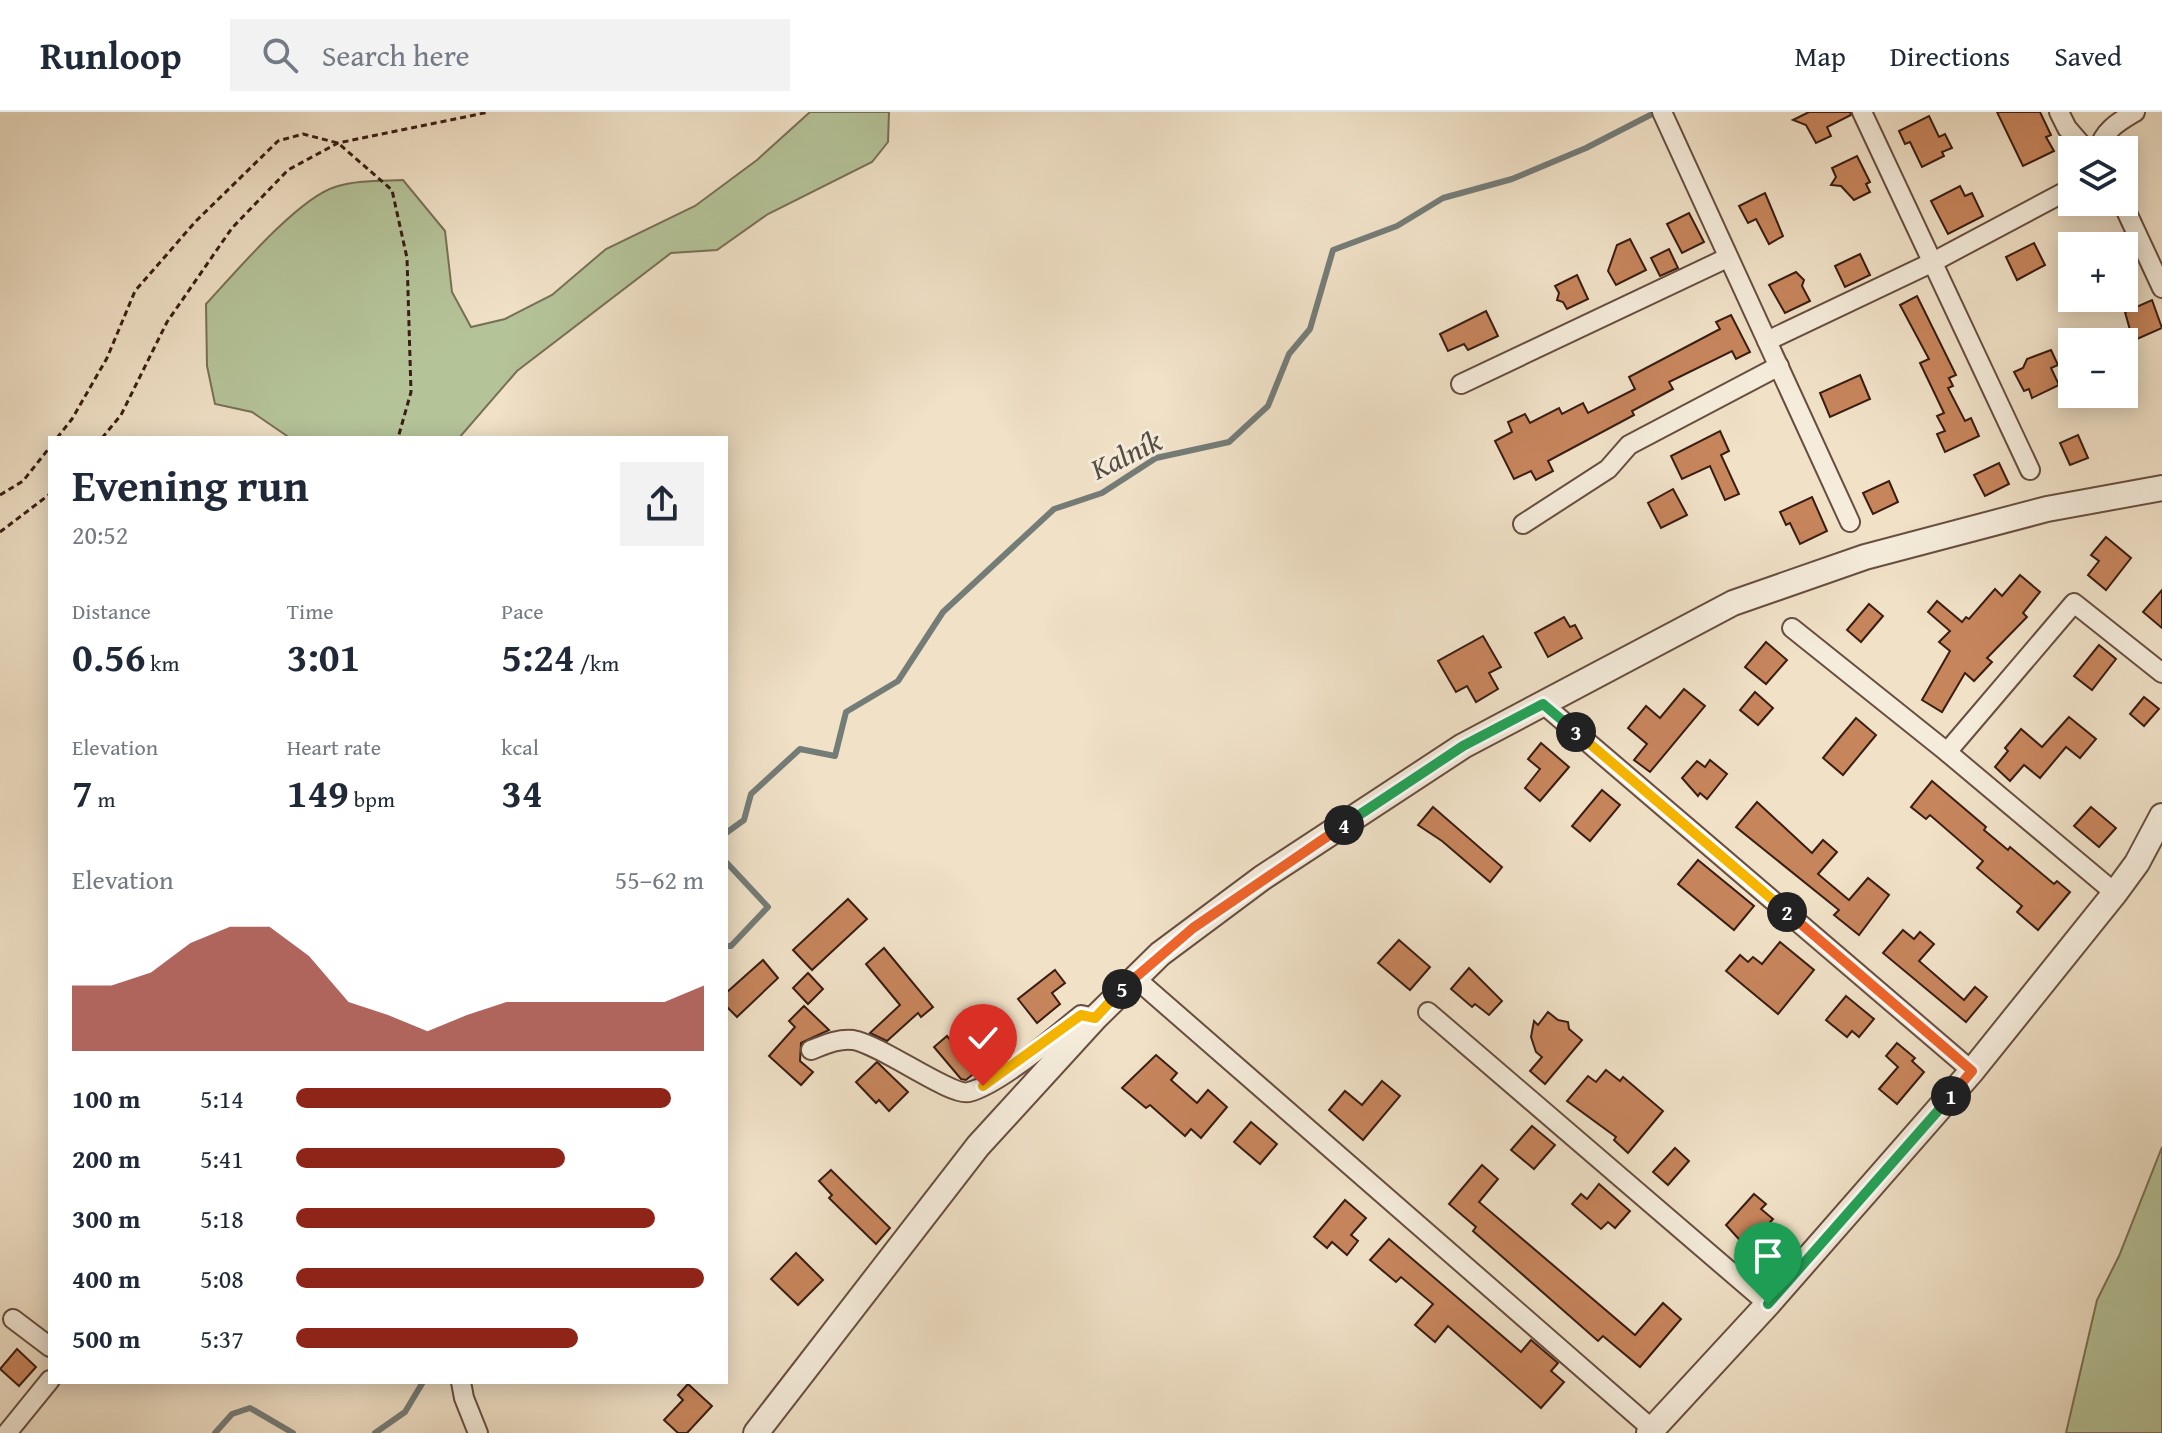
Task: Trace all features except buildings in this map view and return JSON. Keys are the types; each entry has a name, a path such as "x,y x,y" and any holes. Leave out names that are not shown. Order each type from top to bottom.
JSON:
{"street":[{"path":"1862,112 2030,470"},
{"path":"2059,112 2074,136"},
{"path":"2105,136 2113,126 2135,112"},
{"path":"1664,116 1850,522"},
{"path":"1767,341 1933,262 2058,195"},
{"path":"2129,216 2162,288"},
{"path":"1461,384 1727,258"},
{"path":"1523,524 1608,469 1629,445 1779,366"},
{"path":"756,1433 978,1146 1134,977 1193,928 1262,878 1463,746 1733,603 1865,557 2047,509 2162,488"},
{"path":"1947,752 2074,603 2162,673"},
{"path":"1792,628 1947,752 2115,893"},
{"path":"1543,704 1972,1071"},
{"path":"1134,977 1651,1431 1768,1304 1972,1071 2115,893 2137,863 2162,816"},
{"path":"1428,1012 1768,1304"},
{"path":"811,1050 832,1042 853,1040 916,1068 955,1092 967,1093 1028,1056 1081,1015 1095,1018"},
{"path":"13,1319 48,1345"},
{"path":"7,1433 48,1382"},
{"path":"461,1384 478,1433"}],"path":[{"path":"104,436 121,415 167,322 232,228 288,170 338,143 489,112"},
{"path":"59,436 72,419 107,358 135,291 196,221 278,141 303,134 338,143 392,190 407,258 411,392 399,436"},
{"path":"0,495 23,481 48,450"},
{"path":"0,532 48,496"}],"green space":[{"path":"810,112 889,112 888,142 872,162 768,214 717,250 671,253 517,371 461,436 287,436 252,412 215,404 207,366 206,304 285,221 320,194 335,187 369,181 403,180 445,231 452,292 471,327 505,319 552,295 606,249 695,206 757,160"},
{"path":"2162,1147 2162,1433 2066,1433 2097,1300 2119,1256"}],"waterway":[{"name":"Kalník","path":"728,832 744,820 751,794 800,749 835,756 846,712 898,681 943,612 1054,509 1102,493 1156,458 1229,442 1268,406 1289,354 1310,329 1333,250 1397,226 1443,198 1512,179 1586,148 1656,112"},
{"name":"Kalník","path":"728,864 768,907 728,946"},
{"name":"Kalník","path":"375,1433 405,1412 422,1384"},
{"name":"Kalník","path":"215,1433 232,1414 250,1408 293,1433"}],"route":[{"path":"983,1086 1081,1015 1095,1018 1160,954 1262,878 1463,746 1543,704 1972,1071 1768,1304"}]}
